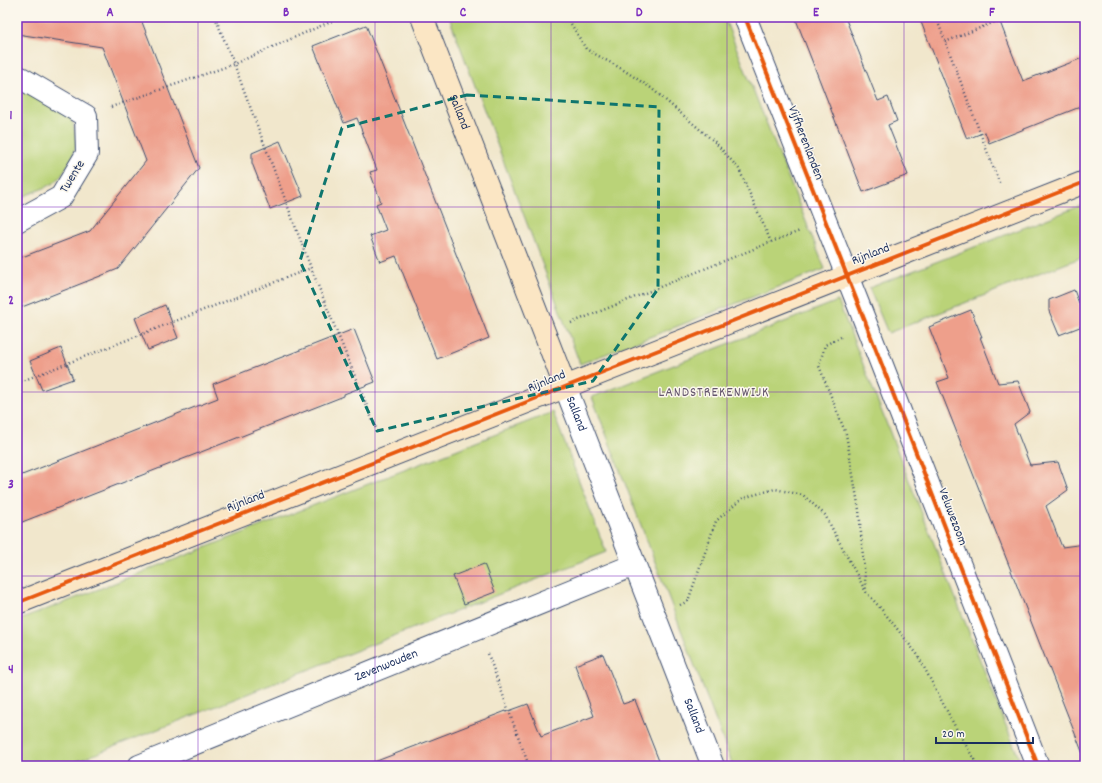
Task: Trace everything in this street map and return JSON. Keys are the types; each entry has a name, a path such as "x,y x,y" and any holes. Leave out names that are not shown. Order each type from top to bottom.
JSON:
{"street":[{"name":"Salland","path":"422,17 713,766"},
{"name":"Vijfherenlanden","path":"745,17 846,276"},
{"path":"17,80 21,78 86,116"},
{"name":"Twente","path":"17,221 61,197 88,154 86,116"},
{"name":"Rijnland","path":"17,603 1085,182"},
{"name":"Veluwezoom","path":"846,276 1038,766"},
{"name":"Zevenwouden","path":"139,766 634,565"}],"path":[{"path":"215,17 311,268 388,458"},
{"path":"86,116 234,64 341,17"},
{"path":"567,17 586,49 622,69 650,88 716,143 739,169 771,242"},
{"path":"945,42 1007,17"},
{"path":"939,25 1010,212"},
{"path":"545,334 771,242 825,222"},
{"path":"17,383 311,268"},
{"path":"866,324 825,345 820,366 846,434 859,510 866,592"},
{"path":"654,617 688,601 716,521 743,498 775,489 803,495 825,515 866,592 917,654 957,730 978,766"},
{"path":"479,628 529,766"}],"highlighted area":[{"path":"467,95 659,107 658,289 593,381 377,431 300,261 342,128"}],"green space":[{"path":"449,17 724,17 825,269 580,364"},
{"path":"19,89 68,113 73,123 76,145 73,156 62,175 54,183 17,199 17,90"},
{"path":"1085,204 1085,256 888,333 869,288"},
{"path":"838,301 1022,766 733,766 592,397"},
{"path":"553,412 606,552 65,766 17,766 17,621"}],"building":[{"path":"17,17 140,17 199,168 118,269 17,309 17,259 90,231 146,161 102,47 17,34"},
{"path":"795,17 845,17 878,101 888,97 897,121 888,125 908,175 863,192"},
{"path":"919,17 998,17 1023,81 1085,57 1085,105 989,143 985,132 967,139"},
{"path":"366,25 489,338 437,359 396,256 380,262 370,236 386,230 376,204 381,202 370,172 377,170 357,118 344,123 313,46"},
{"path":"280,141 303,196 270,209 252,163 252,153"},
{"path":"1074,290 1085,319 1085,325 1059,335 1049,311 1049,300"},
{"path":"165,305 178,338 148,350 135,318"},
{"path":"971,310 998,383 1018,381 1030,412 1014,424 1030,465 1058,462 1068,490 1046,506 1062,547 1085,544 1085,753 1083,754 937,382 949,378 929,327"},
{"path":"354,329 375,382 344,394 344,396 17,524 17,477 218,398 213,384"},
{"path":"61,348 73,379 42,390 30,361"},
{"path":"484,564 495,592 464,604 453,576"},
{"path":"603,654 623,704 635,700 661,766 370,766 369,764 506,711 528,704 541,736 594,716 575,665"}],"cycle path":[{"path":"745,17 1038,766"},
{"path":"17,603 1085,182"}],"district":[{"name":"LANDSTREKENWIJK","path":"714,393"}]}
